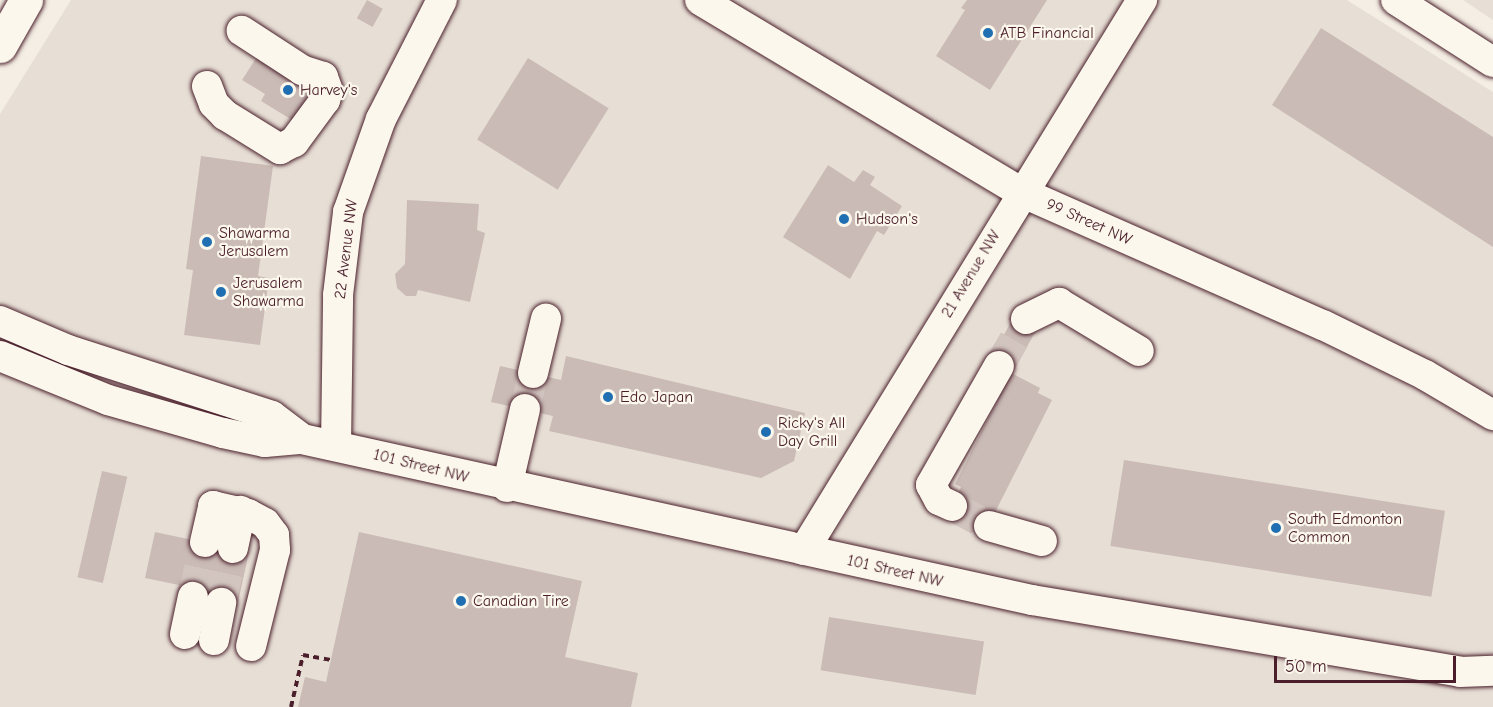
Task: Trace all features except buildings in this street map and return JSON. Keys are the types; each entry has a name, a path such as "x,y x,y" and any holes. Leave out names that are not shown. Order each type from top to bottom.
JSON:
{"main road":[{"path":"0,46 26,0"}],"street":[{"name":"22 Avenue NW","path":"336,446 338,295 348,212 381,119 442,0"},
{"name":"21 Avenue NW","path":"804,550 1021,192 1142,0"},
{"path":"1396,0 1493,62"},
{"name":"99 Street NW","path":"712,3 1021,192 1323,325 1425,375 1493,415"},
{"path":"207,86 214,104 225,115 280,149 294,142 325,100 328,91 323,77 302,70 242,31"},
{"path":"1026,319 1059,303 1139,351"},
{"path":"533,374 546,319"},
{"name":"101 Street NW","path":"0,321 68,350 272,416 302,438"},
{"name":"101 Street NW","path":"0,356 157,416 265,442 302,438 507,487 1032,600 1460,672 1493,671"},
{"path":"952,506 939,500 931,484 999,366"},
{"path":"507,487 525,409"},
{"path":"218,545 233,510 265,523 274,535 275,550 251,646"},
{"path":"989,525 1042,541"},
{"path":"200,637 207,600"}],"path":[{"path":"291,707 303,655 331,660"}],"shaded area":[{"name":"South Edmonton Common","path":"71,0 1347,0 1493,92 1493,707 0,707 0,114"},
{"path":"1463,0 1493,0 1493,20"}],"tunnel":[{"path":"999,366 1026,319"},
{"path":"525,409 533,373"},
{"path":"952,506 989,526"},
{"path":"193,597 205,542"},
{"path":"221,603 233,548"}],"place":[{"name":"ATB Financial","path":"988,33"},
{"name":"Harvey's","path":"288,90"},
{"name":"Hudson's","path":"844,219"},
{"name":"Shawarma Jerusalem","path":"207,242"},
{"name":"Jerusalem Shawarma","path":"221,292"},
{"name":"Edo Japan","path":"608,397"},
{"name":"Ricky's All Day Grill","path":"766,432"},
{"name":"South Edmonton Common","path":"1276,528"},
{"name":"Canadian Tire","path":"461,601"}]}
